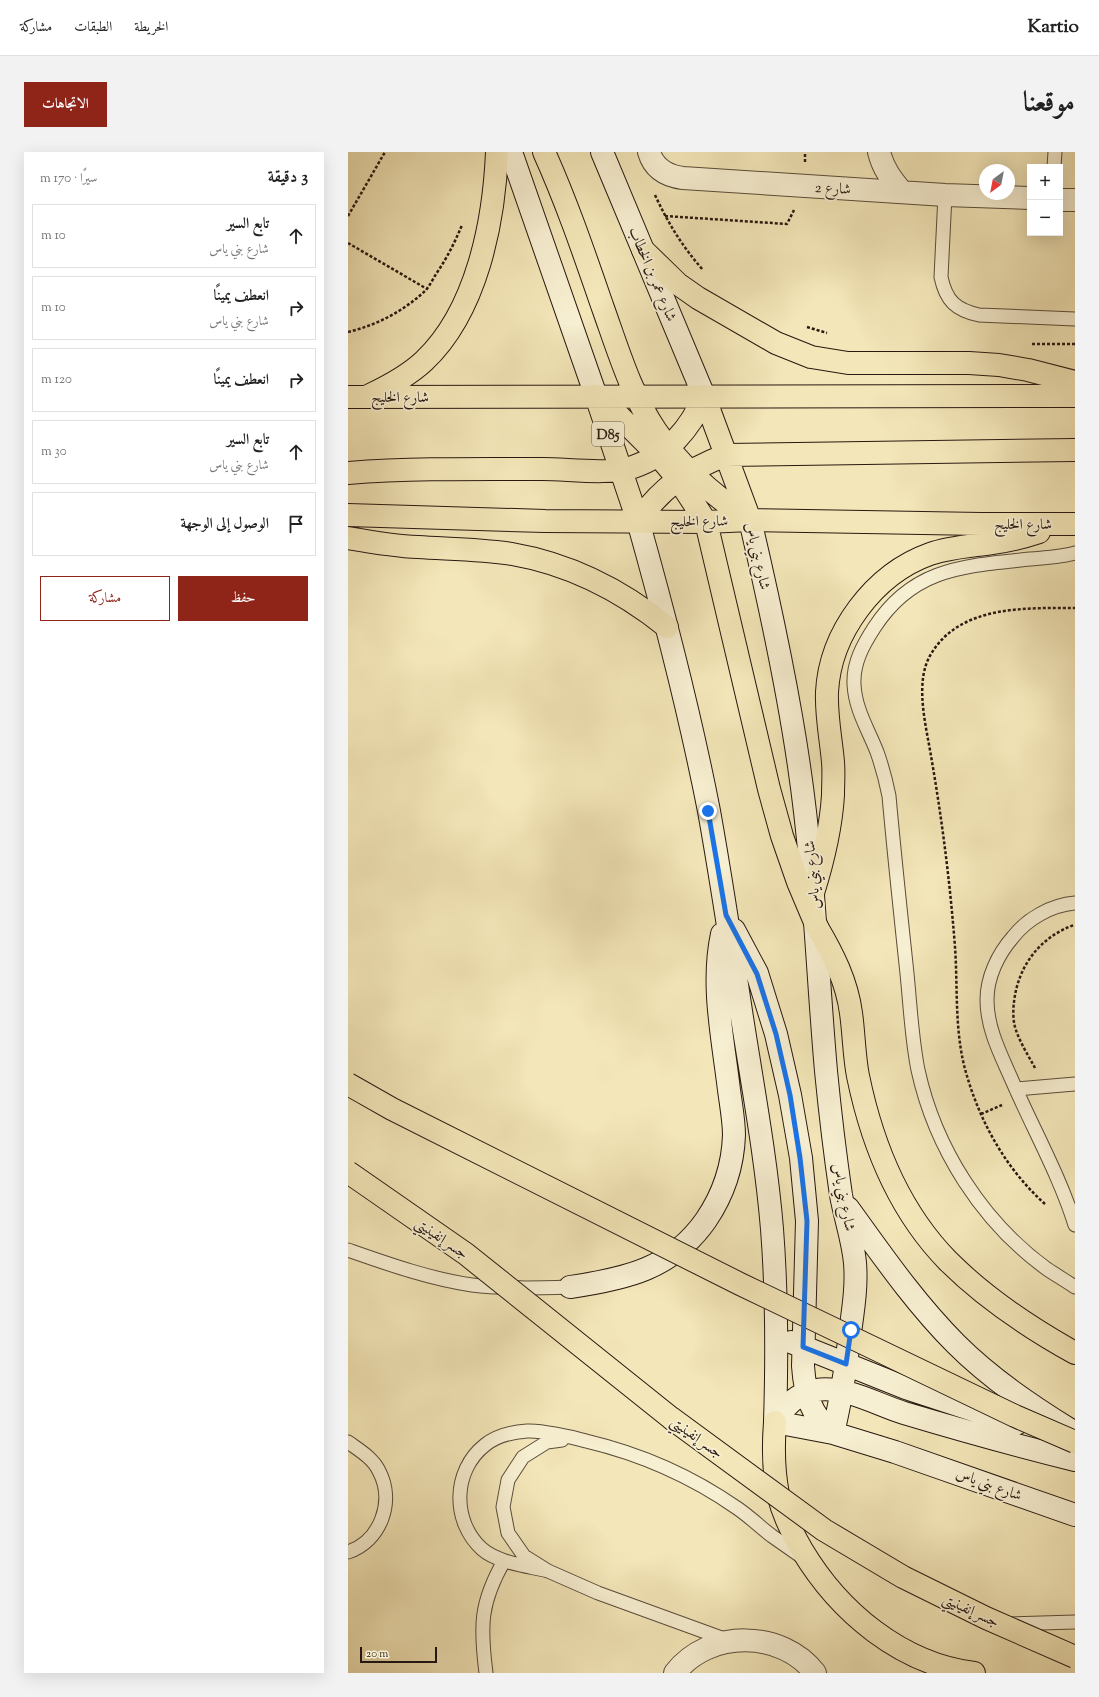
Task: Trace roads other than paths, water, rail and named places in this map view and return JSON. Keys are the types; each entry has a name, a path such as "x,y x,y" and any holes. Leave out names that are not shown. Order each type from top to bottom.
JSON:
{"main road":[{"path":"357,397 387,388 418,366 439,344 452,326 476,274 485,241 492,208 497,152"},
{"path":"511,152 596,396 663,451 683,475 706,522 771,795 794,869 817,927 838,968 846,990 851,1012 857,1071 864,1106 875,1140 889,1173 906,1204 926,1234 948,1261 994,1301 1045,1337 1075,1353"},
{"path":"544,152 573,222 613,337 636,396 663,451"},
{"name":"شارع عمر بن الخطاب","path":"602,152 704,396"},
{"name":"شارع 2","path":"649,152 656,165 663,173 672,177 945,195 1027,198"},
{"path":"879,152 882,163 890,178 902,192"},
{"path":"1063,200 1075,200"},
{"path":"643,250 678,284 698,298 776,343 811,357 848,363 969,363 999,365 1028,370 1075,382"},
{"name":"D85","path":"596,396 638,521 667,627 708,811 726,915 767,1178 772,1230 777,1336 775,1422"},
{"path":"348,473 464,468 621,470 646,462 663,451 690,425 704,396"},
{"name":"شارع بني ياس","path":"704,396 750,520 786,684 800,766 817,927 821,1008 831,1120 841,1199 851,1235 855,1264 855,1296 842,1391 833,1433"},
{"name":"شارع الخليج","path":"357,397 1075,396"},
{"path":"638,521 656,498 683,475 726,455 1075,450"},
{"path":"683,475 750,520"},
{"name":"شارع الخليج","path":"348,515 545,521 706,522 750,520 1069,524"},
{"path":"813,893 827,842 833,796 833,763 827,711 827,692 830,672 842,635 851,618 877,587 893,574 928,554 948,548 1016,539 1069,524"},
{"path":"348,538 416,547 488,551 536,560 583,575 606,586 648,612 667,627"},
{"path":"570,1287 624,1278 642,1272 674,1255 703,1225 714,1209 723,1191 729,1173 734,1134 718,993 718,960 726,915"},
{"path":"726,915 757,974 776,1034 790,1095 800,1158 807,1221 803,1347 805,1388 813,1409 822,1424 833,1433"},
{"path":"348,1084 392,1109 740,1284 1015,1416 1075,1442"},
{"name":"جسر إنفينيتي","path":"348,1172 466,1254 671,1418 824,1530 903,1577 986,1618 1075,1658"},
{"path":"841,1199 910,1293 956,1344 1000,1383 1075,1433"},
{"path":"777,1336 922,1394 1075,1442"},
{"path":"846,1364 805,1388 782,1410 775,1422 773,1458 779,1495 791,1531 810,1563 829,1590 852,1614 878,1634 907,1651 937,1664 974,1673"},
{"path":"805,1388 842,1391 915,1416 1014,1445 1075,1460"},
{"name":"شارع بني ياس","path":"775,1422 833,1433 946,1469 1075,1515"},
{"path":"675,1673 682,1665 704,1649 730,1641 758,1640 785,1648 815,1670"}],"lane":[{"path":"1054,164 1055,152"},
{"path":"945,195 941,277 944,289 949,299 957,308 979,316 1075,319"},
{"path":"1075,553 974,565 947,570 922,581 900,596 878,620 857,658 854,683 857,707 877,751 889,796 918,1070 929,1108 944,1146 964,1180 988,1213 1026,1251 1047,1268 1075,1287"},
{"path":"1075,903 1043,912 1021,927 1003,948 992,972 987,999 990,1026 1014,1085 1062,1189 1075,1225"},
{"path":"1014,1085 1075,1084"},
{"path":"348,1250 432,1276 471,1284 504,1288 570,1287"},
{"path":"548,1571 504,1561 483,1549 468,1531 460,1509 460,1485 469,1463 485,1445 505,1434 528,1431 574,1438 618,1448 660,1464 700,1484 738,1508 773,1537 810,1563"},
{"path":"574,1438 547,1442 523,1457 508,1480 503,1506 508,1533 524,1556 548,1571 598,1593 730,1641"},
{"path":"348,1442 371,1459 379,1470 384,1482 386,1509 375,1533 365,1542 348,1552"},
{"path":"486,1673 482,1623 485,1601 493,1580 504,1561"},
{"path":"987,1624 1075,1622"}]}
